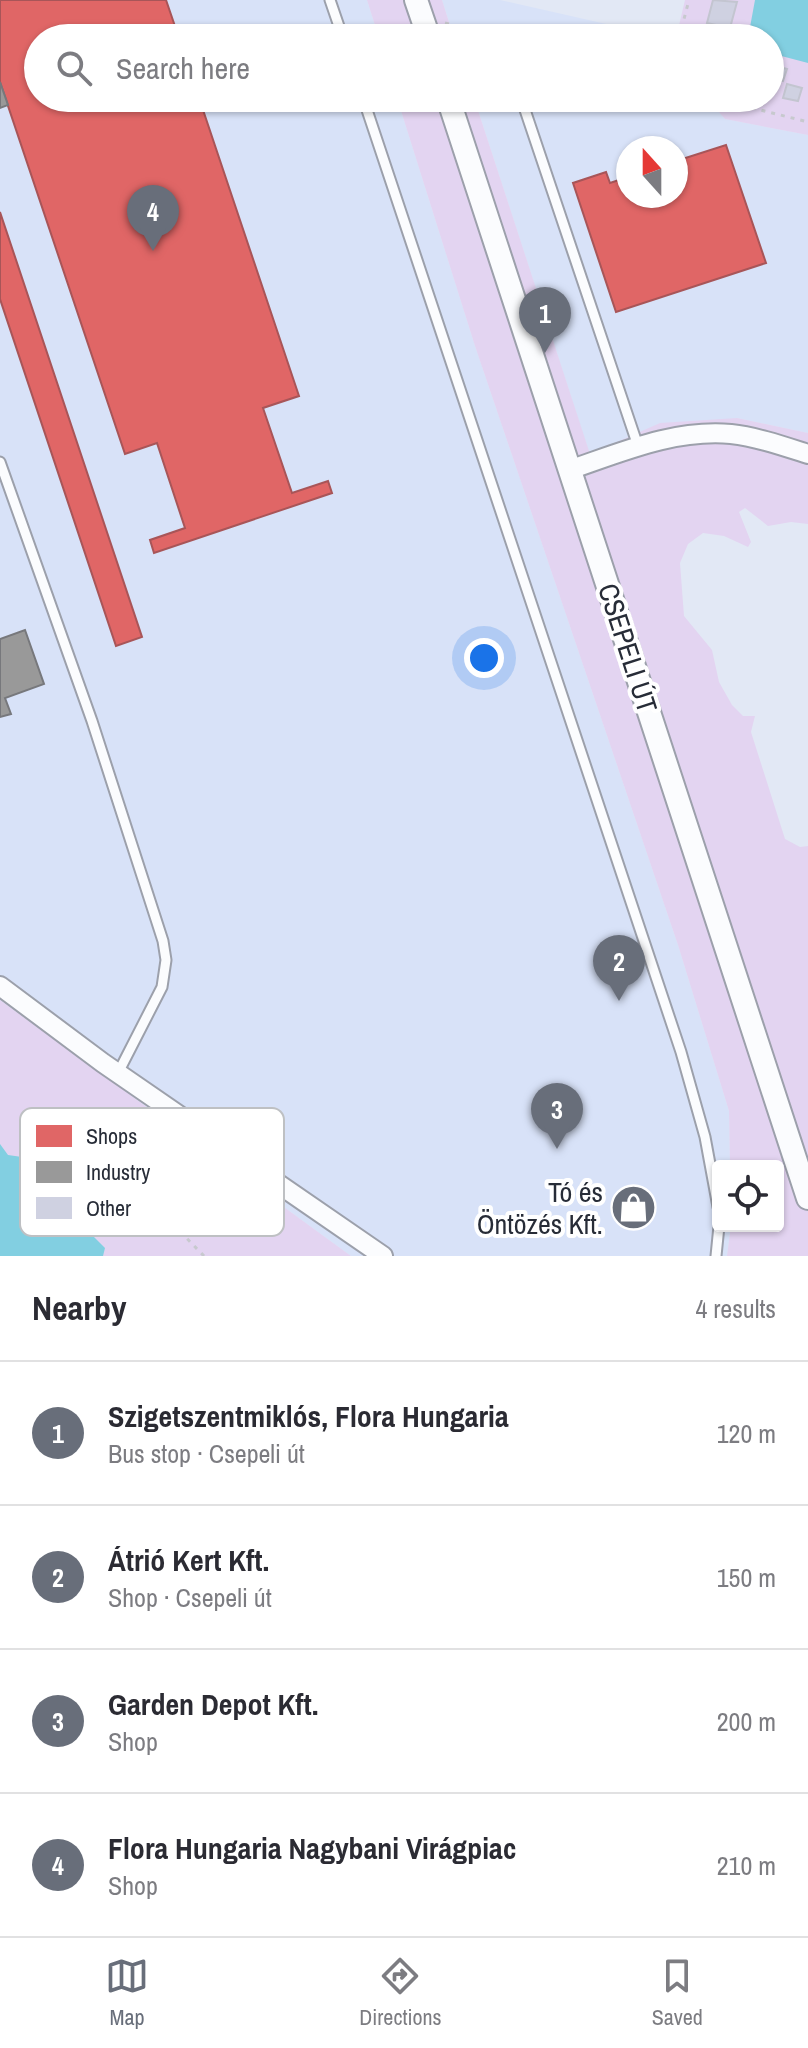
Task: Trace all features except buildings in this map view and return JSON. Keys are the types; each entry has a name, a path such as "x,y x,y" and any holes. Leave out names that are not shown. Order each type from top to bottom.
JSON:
{"street":[{"name":"CSEPELI ÚT","path":"453,112 808,1198"},
{"path":"569,470 664,438 704,433 732,434 808,454"},
{"path":"0,986 169,1108"},
{"path":"284,1188 383,1256"}],"lane":[{"path":"330,0 338,24"},
{"path":"368,112 681,1052 705,1137 712,1175"},
{"path":"526,112 638,446"},
{"path":"0,462 90,715 163,941 166,960 162,987 118,1073"},
{"path":"716,1256 718,1232"}],"path":[{"path":"683,24 689,0"},
{"path":"422,18 447,24"},
{"path":"768,112 808,122"},
{"path":"184,1236 204,1256"}],"shaded area":[{"path":"0,0 367,0 375,24 24,24 24,112 401,112 475,346 678,945 729,1111 730,1160 712,1160 712,1232 730,1232 727,1256 351,1256 284,1207 284,1108 148,1108 0,1000"},
{"path":"367,0 442,0 450,24 375,24"},
{"path":"442,0 500,0 606,24 450,24"},
{"path":"685,0 808,0 808,135 725,119 719,112 784,112 784,24 679,24"},
{"path":"401,112 479,112 590,454 660,423 737,418 808,433 808,524 791,522 768,526 745,508 739,512 751,542 748,547 724,536 703,533 688,544 680,563 684,616 712,650 719,682 732,705 743,716 755,716 751,732 785,839 800,847 808,846 808,1256 727,1256 730,1232 784,1232 784,1160 730,1160 729,1111 678,945 475,346"},
{"path":"479,112 719,112 725,119 808,135 808,433 737,418 590,455"},
{"path":"0,1000 148,1108 20,1108 20,1236 284,1236 284,1207 351,1256 0,1256"}],"water":[{"path":"755,0 808,0 808,63 784,57 784,24 751,24"},
{"path":"0,1144 8,1155 20,1157 20,1236 93,1236 105,1248 103,1256 0,1256"}],"place":[{"name":"Flora Hungaria Nagybani Virágpiac","path":"153,251"},
{"name":"Szigetszentmiklós, Flora Hungaria","path":"545,353"},
{"name":"Átrió Kert Kft.","path":"619,1001"},
{"name":"Garden Depot Kft.","path":"557,1149"},
{"name":"Tó és Öntözés Kft.","path":"634,1208"}]}
